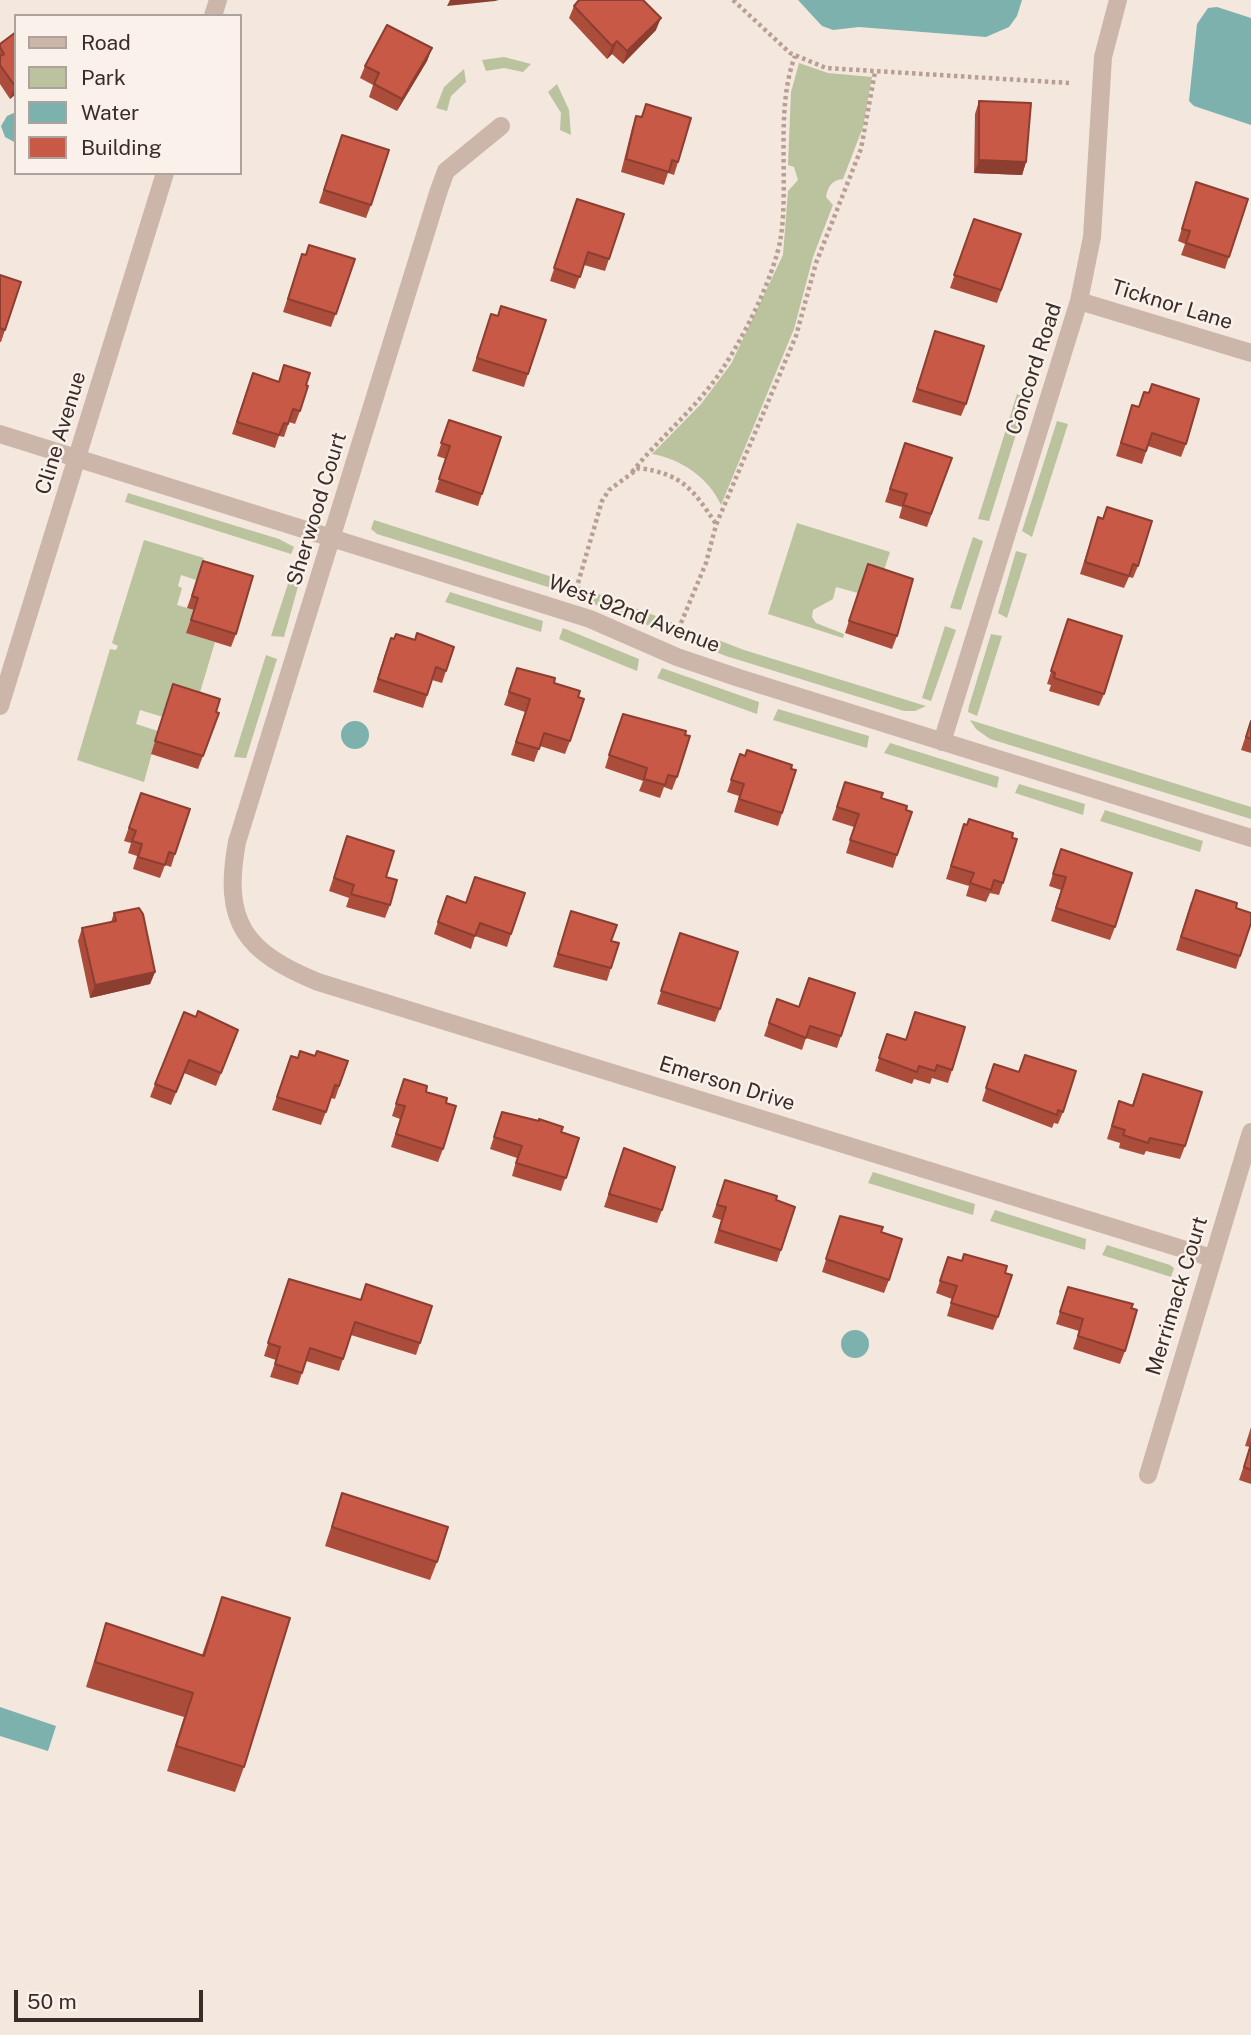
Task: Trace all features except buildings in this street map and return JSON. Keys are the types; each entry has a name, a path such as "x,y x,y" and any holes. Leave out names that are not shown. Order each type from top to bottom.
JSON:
{"street":[{"name":"Concord Road","path":"942,741 1079,301 1092,237 1103,57 1118,0"},
{"name":"Sherwood Court","path":"243,930 234,899 232,870 237,842 446,171 501,126"},
{"name":"Cline Avenue","path":"0,706 164,175"},
{"name":"Ticknor Lane","path":"1079,301 1251,354"},
{"name":"West 92nd Avenue","path":"0,434 590,619 677,657 1251,838"},
{"name":"Emerson Drive","path":"243,930 258,950 280,967 318,982 1212,1258"},
{"name":"Merrimack Court","path":"1148,1475 1251,1132"}],"path":[{"path":"733,0 768,35 795,56 826,68 1069,83"},
{"path":"632,472 712,384 729,359 776,258 781,234 788,91 795,56"},
{"path":"681,623 706,564 716,525 796,336 816,262 861,149 875,72"},
{"path":"578,583 588,539 602,501 609,490 639,468 674,476 701,500 716,525"}],"green space":[{"path":"504,57 531,64 523,72 504,68 486,71 482,60"},
{"path":"799,63 828,73 872,77 863,127 843,179 833,182 827,193 826,197 833,205 813,257 794,329 721,505 709,486 693,471 673,460 652,454 701,404 731,364 783,255 788,191 798,180 794,167 788,165 791,92"},
{"path":"464,69 466,82 451,96 447,111 436,108 444,87"},
{"path":"557,84 569,110 571,135 560,130 561,113 548,92"},
{"path":"1017,394 1027,399 989,521 978,519"},
{"path":"1057,421 1068,424 1032,537 1022,531"},
{"path":"128,493 279,539 294,547 291,554 125,502"},
{"path":"374,520 565,581 744,650 926,706 915,711 904,711 726,656 561,591 377,534 371,529"},
{"path":"797,523 890,552 880,582 863,577 858,593 836,587 833,599 813,610 812,617 816,623 844,634 843,638 768,614"},
{"path":"973,537 983,541 961,610 950,608"},
{"path":"144,540 204,558 196,580 181,575 178,586 182,588 177,605 194,610 187,633 215,642 196,706 163,717 140,710 136,724 158,731 144,782 77,760 110,649 116,650 118,646 112,643"},
{"path":"1016,551 1027,554 1007,618 998,613"},
{"path":"295,562 304,565 284,637 271,636"},
{"path":"450,592 543,621 541,632 445,602"},
{"path":"945,626 956,630 931,701 922,698"},
{"path":"563,628 639,659 637,671 559,639"},
{"path":"991,634 1002,636 977,716 968,712 969,706"},
{"path":"266,655 277,659 246,758 234,757"},
{"path":"662,668 759,702 757,714 657,678"},
{"path":"778,709 869,736 867,748 773,720"},
{"path":"970,720 1251,807 1251,819 990,739 976,729"},
{"path":"890,743 999,777 997,788 884,753"},
{"path":"1019,784 1085,804 1083,815 1015,793"},
{"path":"1105,810 1203,841 1200,852 1100,821"},
{"path":"873,1172 975,1204 973,1215 868,1183"},
{"path":"995,1210 1086,1239 1085,1250 990,1221"},
{"path":"1107,1245 1170,1265 1174,1268 1171,1277 1102,1255"}],"water":[{"path":"798,0 1022,0 1017,16 1009,27 986,37 859,27 833,30 822,26"},
{"path":"1217,7 1251,18 1251,125 1194,106 1189,101 1197,24 1208,8"},
{"path":"14,113 14,142 5,137 1,126 7,116"},
{"path":"355,721 365,725 369,735 365,745 355,749 345,745 341,735 345,725"},
{"path":"855,1330 865,1334 869,1344 865,1354 855,1358 845,1354 841,1344 845,1334"},
{"path":"0,1707 56,1726 48,1751 0,1736"}]}
